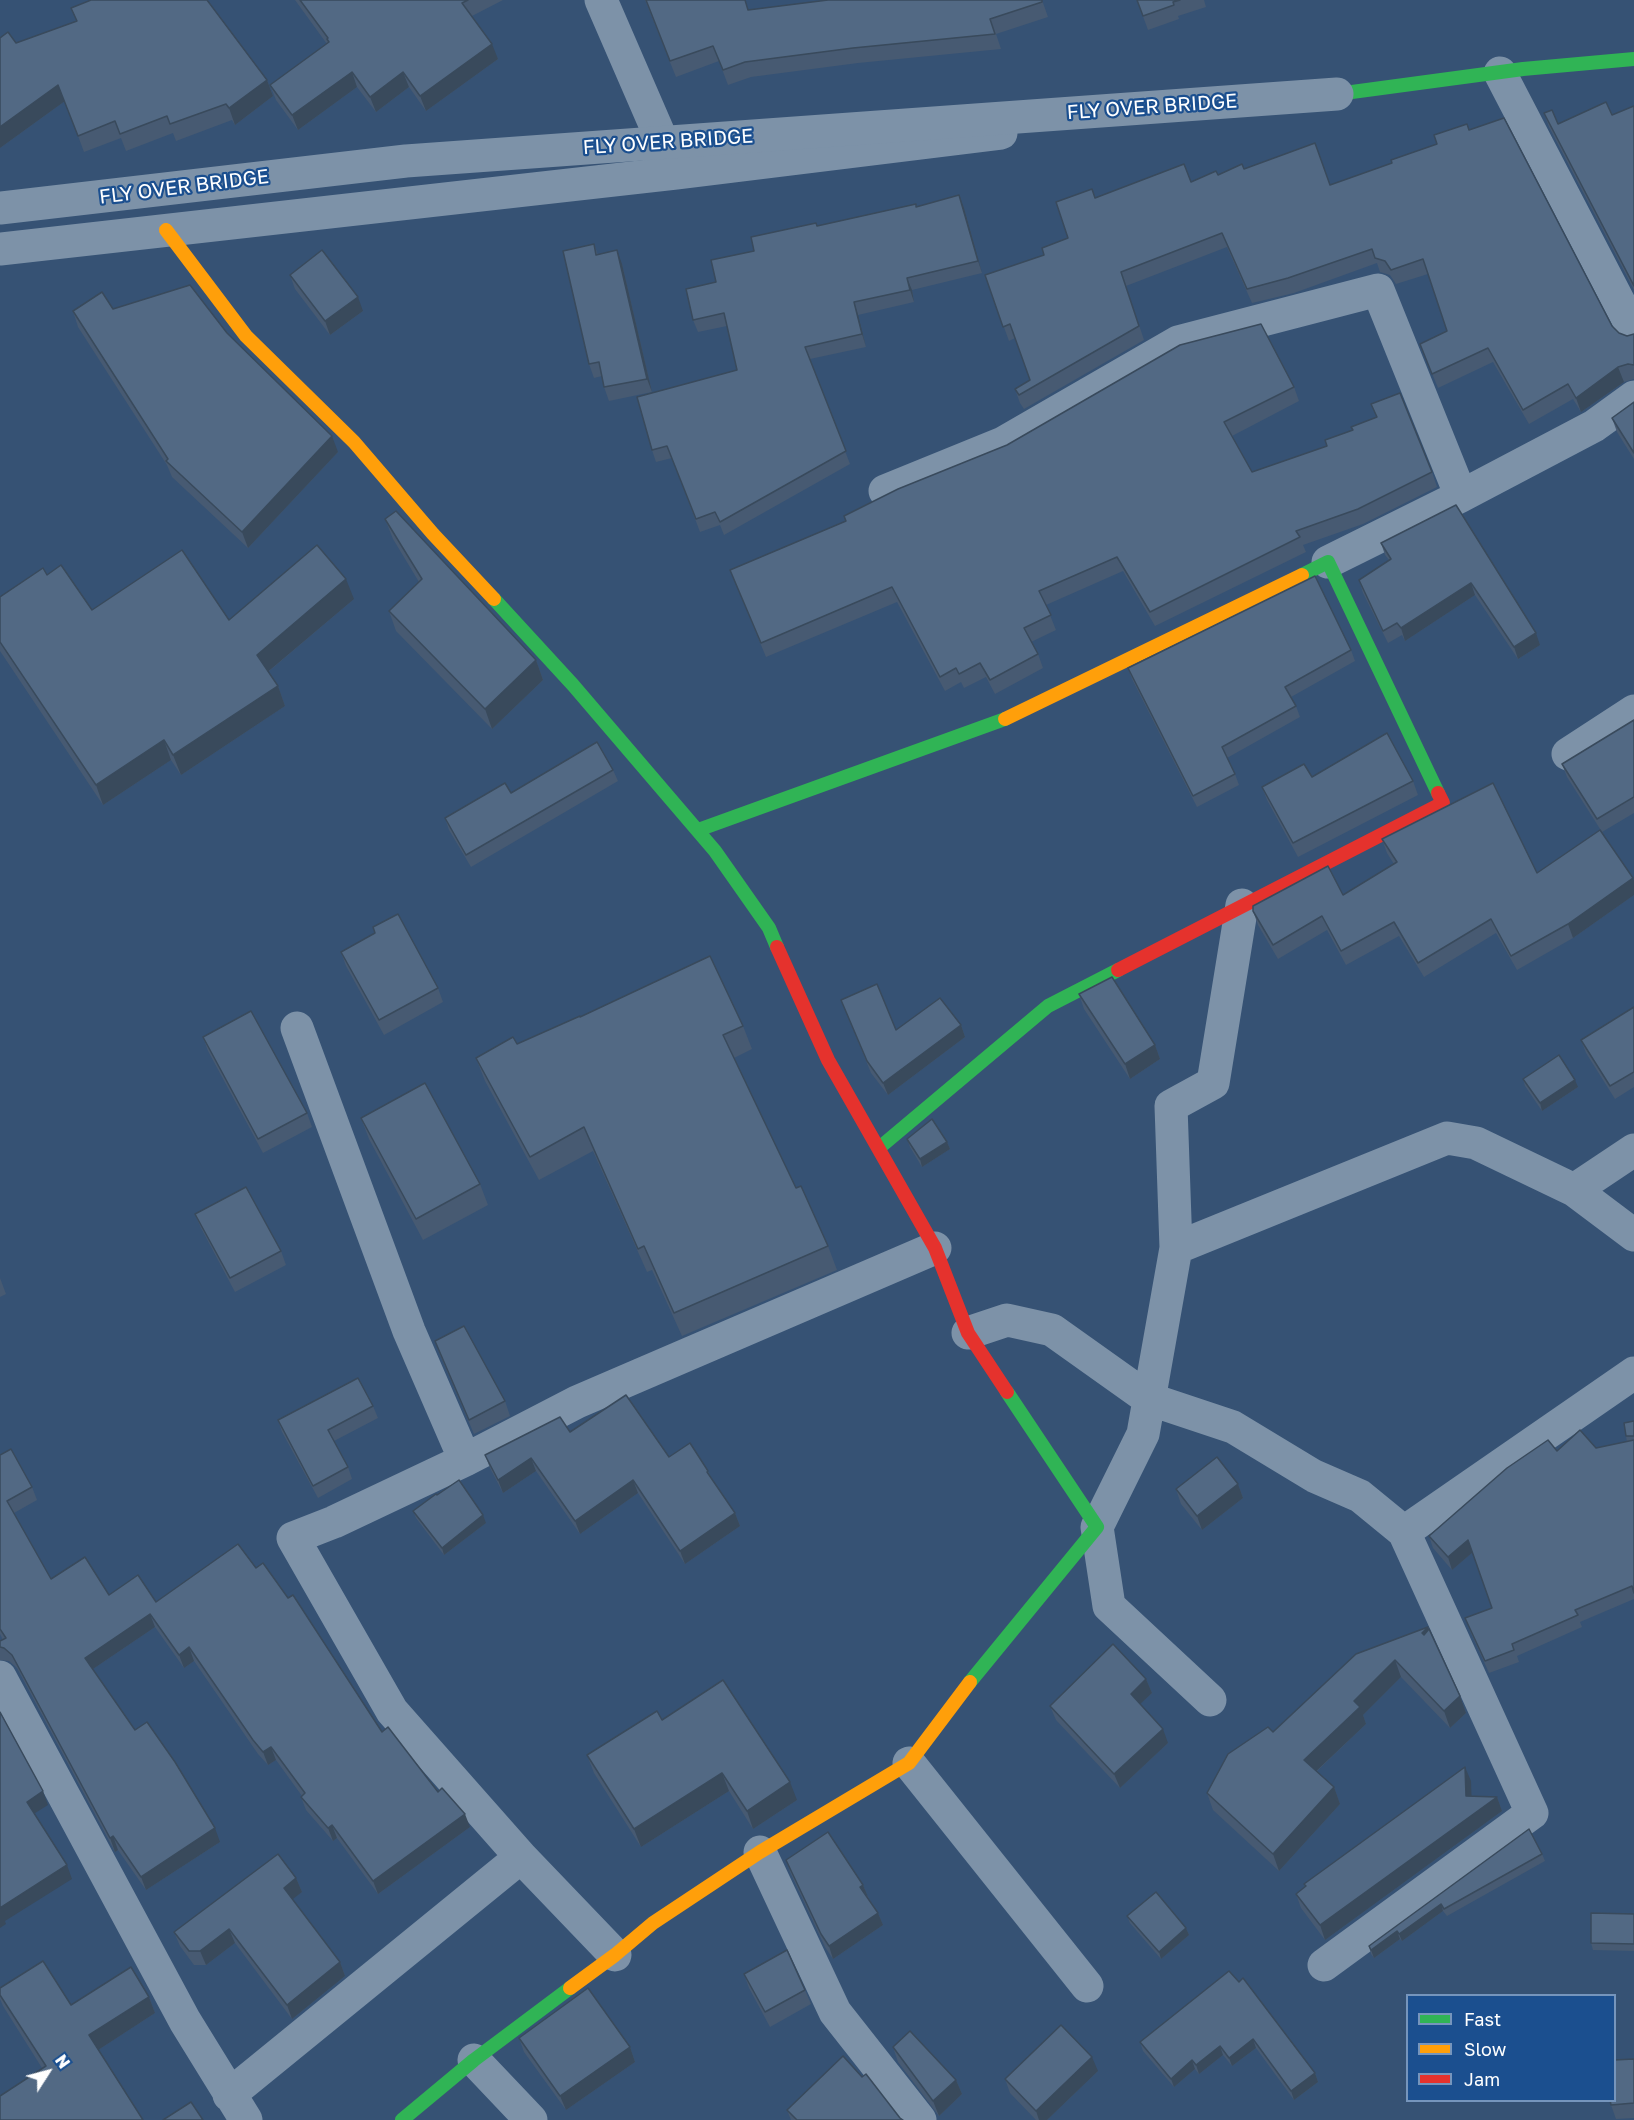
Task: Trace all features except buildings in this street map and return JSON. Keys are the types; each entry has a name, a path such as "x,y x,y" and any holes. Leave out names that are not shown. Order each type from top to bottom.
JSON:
{"street":[{"path":"601,0 676,173"},
{"path":"1337,94 1634,59"},
{"path":"1500,73 1634,331"},
{"path":"0,249 676,173 1426,83"},
{"name":"FLY OVER BRIDGE","path":"0,208 406,161 1337,94"},
{"path":"166,230 246,336 354,442 433,534 573,685 715,851 769,928 828,1060 934,1248 968,1333 1097,1527 1109,1606 1210,1700"},
{"path":"885,491 1003,443 1178,342 1378,290 1461,496"},
{"path":"698,830 1015,716 1461,496 1594,426 1634,397"},
{"path":"879,1148 1048,1006 1443,803 1328,562"},
{"path":"1568,754 1634,711"},
{"path":"402,2120 474,2060 615,1955 653,1923 760,1852 909,1763 960,1695 1097,1527 1143,1434 1176,1248 1171,1106 1213,1083 1242,905"},
{"path":"297,1028 410,1331 465,1460"},
{"path":"1176,1248 1447,1138 1476,1143 1574,1190 1634,1235"},
{"path":"1574,1190 1634,1150"},
{"path":"615,1955 521,1857 392,1712 293,1538 334,1522 465,1460 577,1402 934,1248"},
{"path":"968,1333 1006,1320 1052,1330 1149,1399 1233,1427 1314,1476 1360,1496 1404,1532 1532,1813 1324,1965"},
{"path":"1404,1532 1634,1373"},
{"path":"0,1677 185,2021 238,2107 521,1857"},
{"path":"909,1763 1087,1986"},
{"path":"760,1852 835,2012 920,2120"},
{"path":"474,2060 531,2120"}],"traffic: fast":[{"path":"1337,94 1523,69 1634,59"},
{"path":"1302,575 1328,562 1438,793"},
{"path":"494,599 573,685 715,851 769,928 777,947"},
{"path":"698,830 1005,719"},
{"path":"879,1148 1048,1006 1118,970"},
{"path":"970,1682 1097,1527 1007,1392"},
{"path":"402,2120 474,2060 570,1988"}],"traffic: slow":[{"path":"166,230 246,336 354,442 433,534 494,599"},
{"path":"1005,719 1302,575"},
{"path":"570,1988 653,1923 760,1852 909,1763 970,1682"}],"traffic: jam":[{"path":"1118,970 1443,803 1438,793"},
{"path":"777,947 828,1060 935,1248 968,1333 1007,1392"}]}
